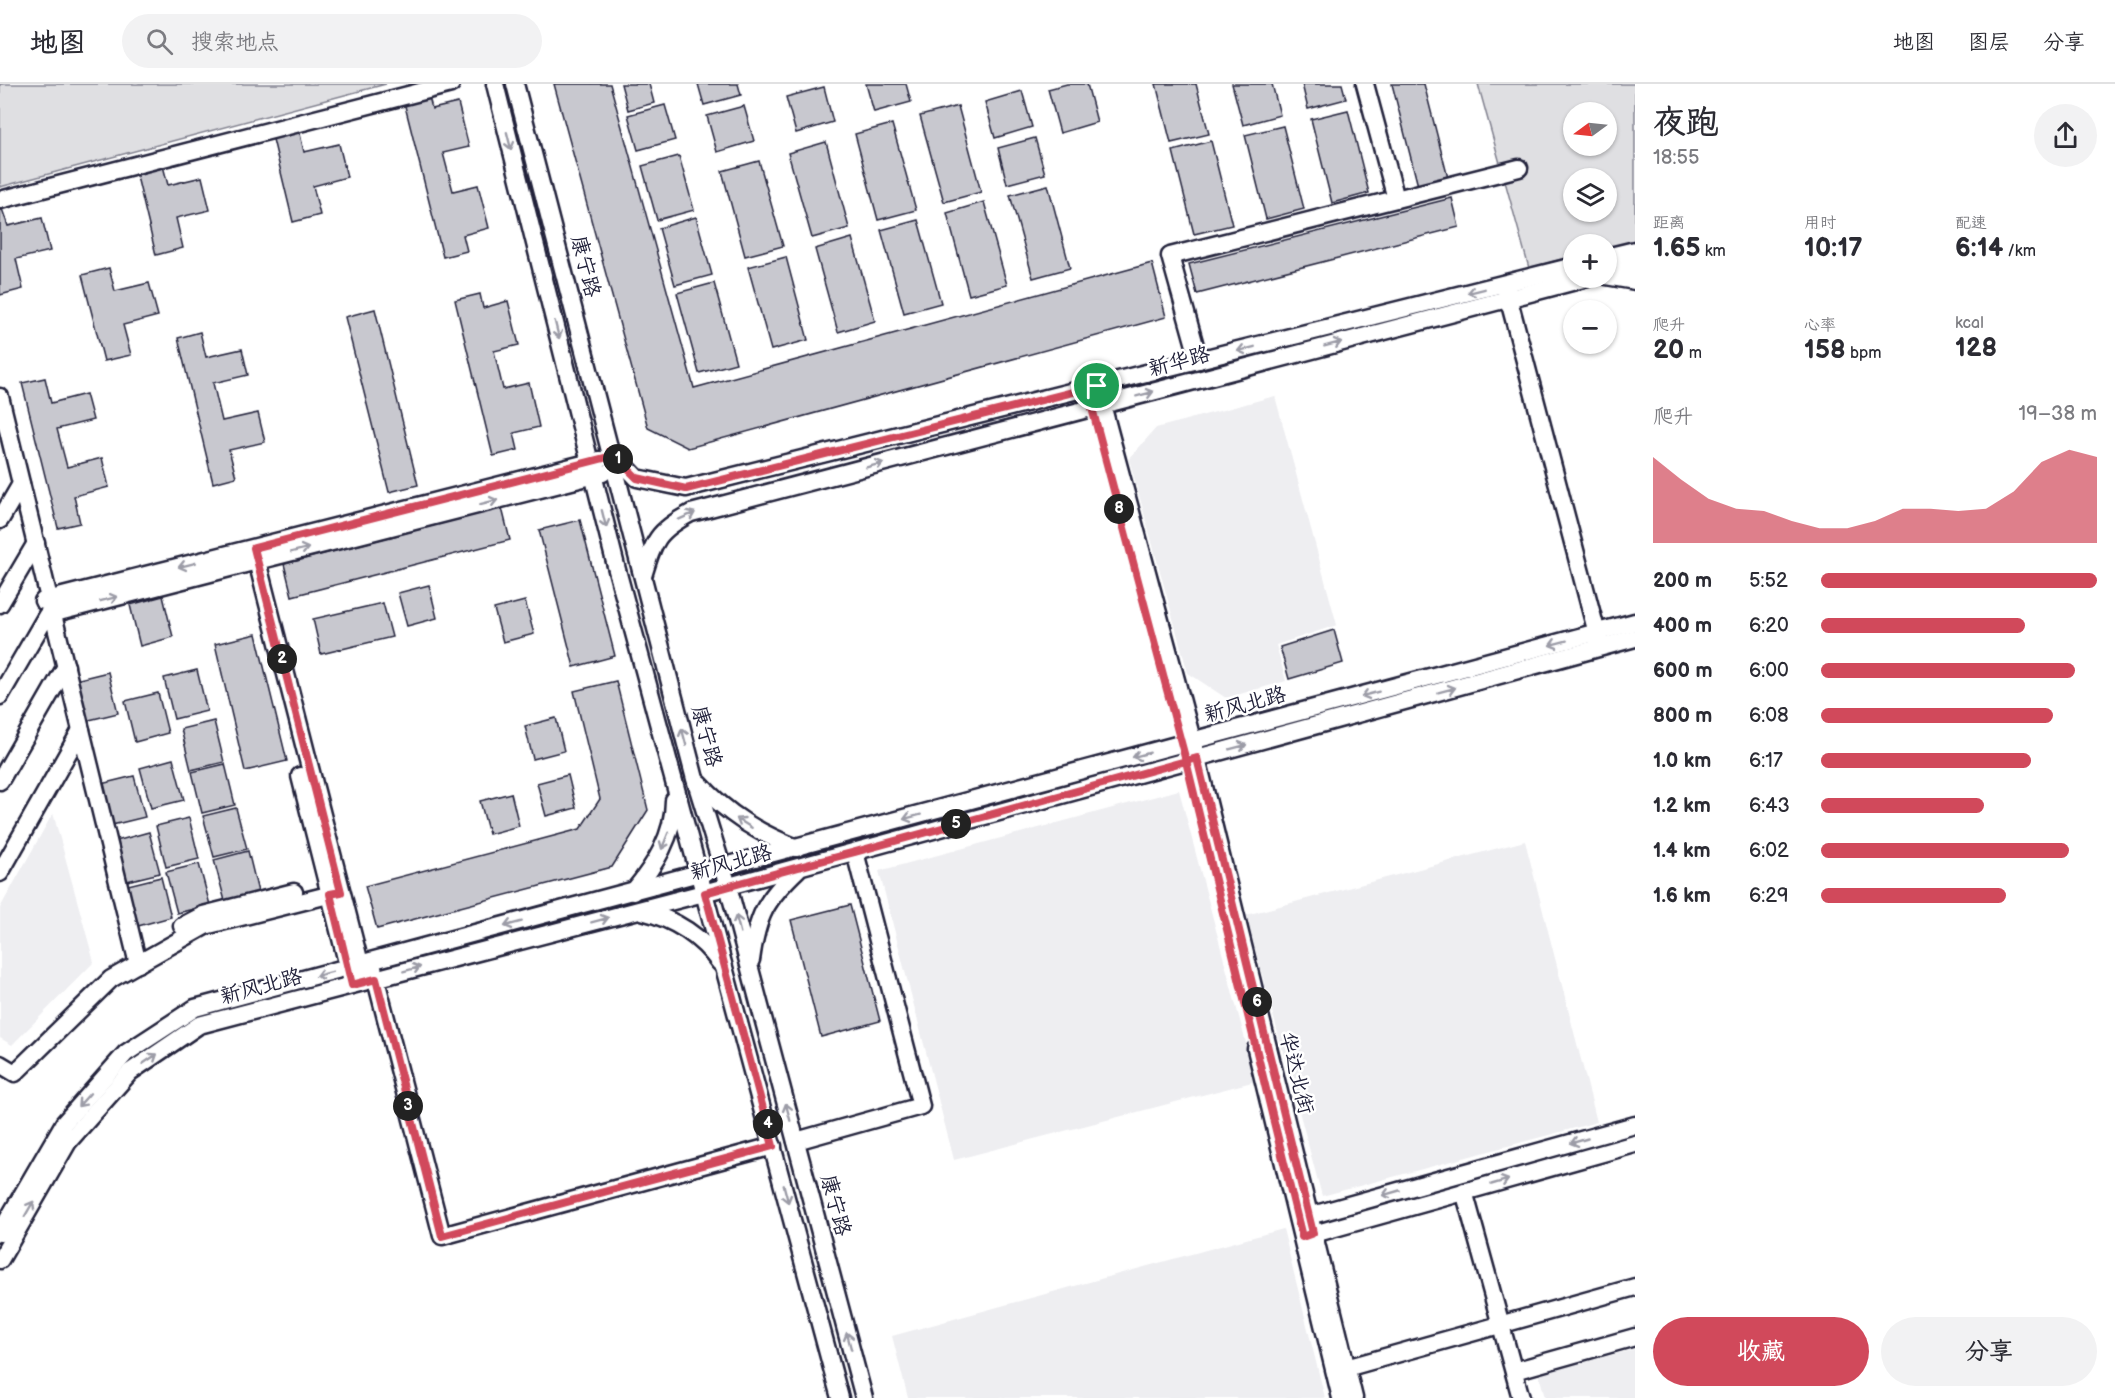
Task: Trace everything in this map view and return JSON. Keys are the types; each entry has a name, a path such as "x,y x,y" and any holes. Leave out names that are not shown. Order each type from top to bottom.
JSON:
{"street":[{"path":"0,192 420,84"},
{"path":"0,200 451,84"},
{"name":"康宁路","path":"495,84 591,469 840,1398"},
{"name":"康宁路","path":"515,84 695,779 728,886 864,1398"},
{"path":"1365,84 1396,199"},
{"path":"1199,360 1170,256 1520,168"},
{"path":"1617,255 1635,250"},
{"path":"1617,271 1635,265"},
{"name":"新华路","path":"642,577 653,543 670,524 692,513 1097,406 1507,291 1563,270"},
{"path":"1617,277 1635,281"},
{"name":"新华路","path":"612,459 637,478 686,489 1199,360 1507,291 1563,282"},
{"path":"1507,291 1598,640"},
{"name":"华达北街","path":"1092,387 1192,760 1303,1218 1354,1398"},
{"path":"0,397 1,420 134,960"},
{"path":"0,696 48,607 591,469 612,459"},
{"path":"0,520 19,488"},
{"path":"0,604 33,547"},
{"path":"251,556 334,888 360,964 442,1236 773,1146"},
{"name":"新风北路","path":"0,1260 68,1142 130,1072 199,1025 705,893 1192,760 1598,640 1635,622"},
{"name":"新风北路","path":"0,1233 64,1123 126,1053 195,1008 1187,743 1598,640 1635,638"},
{"path":"0,781 63,670"},
{"path":"0,873 79,734"},
{"name":"新风北路","path":"695,779 715,802 740,821 766,836 797,848"},
{"name":"新风北路","path":"633,892 651,870 664,845 674,818 674,784"},
{"path":"796,1141 921,1106 855,852"},
{"name":"新风北路","path":"750,967 754,936 763,908 779,886 801,866"},
{"path":"0,1052 14,1060 105,970 134,960 205,926 334,888"},
{"path":"638,910 663,916 687,930 708,946 727,972"},
{"path":"0,1064 15,1073 111,979 134,960"},
{"path":"360,964 364,982"},
{"path":"1303,1218 1635,1125"},
{"path":"1308,1235 1635,1144"},
{"path":"1464,1191 1521,1398"},
{"name":"华达北街","path":"1308,1235 1341,1398"},
{"path":"1346,1368 1635,1287"},
{"path":"1514,1371 1635,1338"}],"shaded area":[{"path":"0,84 386,84 0,187"},
{"path":"1478,84 1635,84 1635,241 1617,246 1617,234 1563,234 1563,259 1529,268"},
{"path":"1275,396 1337,625 1276,645 1286,681 1226,698 1188,673 1129,459 1156,428"},
{"path":"1179,790 1256,1081 954,1160 879,871"},
{"path":"53,813 94,962 12,1045 0,1038 0,908"},
{"path":"1525,841 1597,1122 1322,1196 1246,915"},
{"path":"1283,1229 1325,1398 908,1398 892,1336"},
{"path":"1635,1349 1635,1398 1545,1398 1539,1374"}],"building":[{"path":"554,84 610,84 694,388 1152,263 1166,317 688,448 648,428"},
{"path":"621,84 649,84 654,103 628,110"},
{"path":"698,84 738,84 741,95 704,105"},
{"path":"866,84 906,84 911,102 874,112"},
{"path":"1067,84 1087,84 1097,122 1060,133 1048,89"},
{"path":"1156,84 1196,84 1209,134 1171,143"},
{"path":"1232,84 1272,84 1280,115 1243,125"},
{"path":"1302,84 1342,84 1346,99 1308,109"},
{"path":"1392,84 1424,84 1448,178 1418,186"},
{"path":"824,87 833,122 796,133 786,97"},
{"path":"1022,91 1032,127 995,138 985,102"},
{"path":"429,96 432,109 458,103 469,147 443,153 453,191 478,185 489,228 463,235 467,251 443,257 404,102"},
{"path":"665,105 675,140 638,150 628,115"},
{"path":"744,106 754,141 717,152 707,116"},
{"path":"958,106 981,192 944,202 920,116"},
{"path":"1348,110 1369,193 1332,203 1311,119"},
{"path":"892,124 916,210 878,220 855,134"},
{"path":"1283,126 1304,209 1266,219 1245,135"},
{"path":"299,129 304,152 339,144 347,177 313,186 320,215 293,222 272,135"},
{"path":"1035,138 1045,174 1007,184 998,148"},
{"path":"1211,141 1232,225 1194,234 1173,151"},
{"path":"826,142 849,228 812,238 788,153"},
{"path":"679,156 694,210 657,220 642,166"},
{"path":"759,161 783,246 745,256 722,171"},
{"path":"162,162 168,185 202,177 210,210 176,218 183,248 156,255 135,168"},
{"path":"1048,185 1070,268 1033,278 1010,195"},
{"path":"1452,198 1459,227 1197,294 1189,264"},
{"path":"984,202 1007,285 969,295 947,213"},
{"path":"0,203 8,226 42,218 50,251 16,259 23,289 0,295"},
{"path":"696,217 712,275 675,285 659,228"},
{"path":"918,220 941,303 904,313 881,230"},
{"path":"852,238 875,321 838,332 815,249"},
{"path":"786,257 808,340 771,350 748,267"},
{"path":"109,268 115,291 149,283 158,316 123,325 131,355 104,361 82,275"},
{"path":"714,283 736,363 699,373 677,293"},
{"path":"480,294 483,308 508,301 519,345 494,351 503,389 529,383 539,427 514,433 518,450 493,456 455,300"},
{"path":"375,309 418,485 389,492 345,317"},
{"path":"200,332 206,357 242,349 248,375 213,383 222,421 258,413 265,442 229,450 236,477 213,483 178,338"},
{"path":"45,378 51,403 86,394 93,420 57,429 67,467 102,458 109,487 74,496 80,523 58,528 22,383"},
{"path":"502,508 510,540 292,596 284,564"},
{"path":"580,520 615,656 574,667 539,530"},
{"path":"429,585 437,618 407,626 398,593"},
{"path":"163,596 173,637 140,646 130,605"},
{"path":"525,601 534,634 503,642 494,609"},
{"path":"383,603 392,637 321,654 313,619"},
{"path":"1334,630 1343,663 1289,679 1280,647"},
{"path":"256,634 287,761 245,771 215,644"},
{"path":"197,670 207,711 174,719 164,678"},
{"path":"108,672 118,713 85,721 75,680"},
{"path":"616,681 648,810 612,867 377,929 365,886 580,829 600,799 574,691"},
{"path":"158,693 168,733 135,742 125,701"},
{"path":"556,718 564,751 533,759 525,726"},
{"path":"214,721 224,762 191,770 181,729"},
{"path":"173,759 184,800 151,808 140,768"},
{"path":"225,764 235,805 202,813 192,772"},
{"path":"568,775 576,808 546,816 537,783"},
{"path":"134,776 145,817 112,825 101,784"},
{"path":"511,793 519,826 489,834 480,801"},
{"path":"236,808 247,849 214,857 203,816"},
{"path":"189,818 199,859 166,867 156,826"},
{"path":"149,832 160,873 127,881 116,841"},
{"path":"248,851 258,892 225,901 214,860"},
{"path":"199,864 210,905 177,913 166,872"},
{"path":"161,877 171,917 138,926 128,885"},
{"path":"850,905 880,1021 821,1037 791,920"}],"route":[{"path":"1097,386 686,489 637,478 610,451 612,456 254,548 341,892 330,894 352,985 376,979 442,1236 773,1146 705,893 728,886 855,852 1186,761 1197,758 1313,1233 1302,1237 1186,761 1092,408 1102,405 1097,386"}]}
